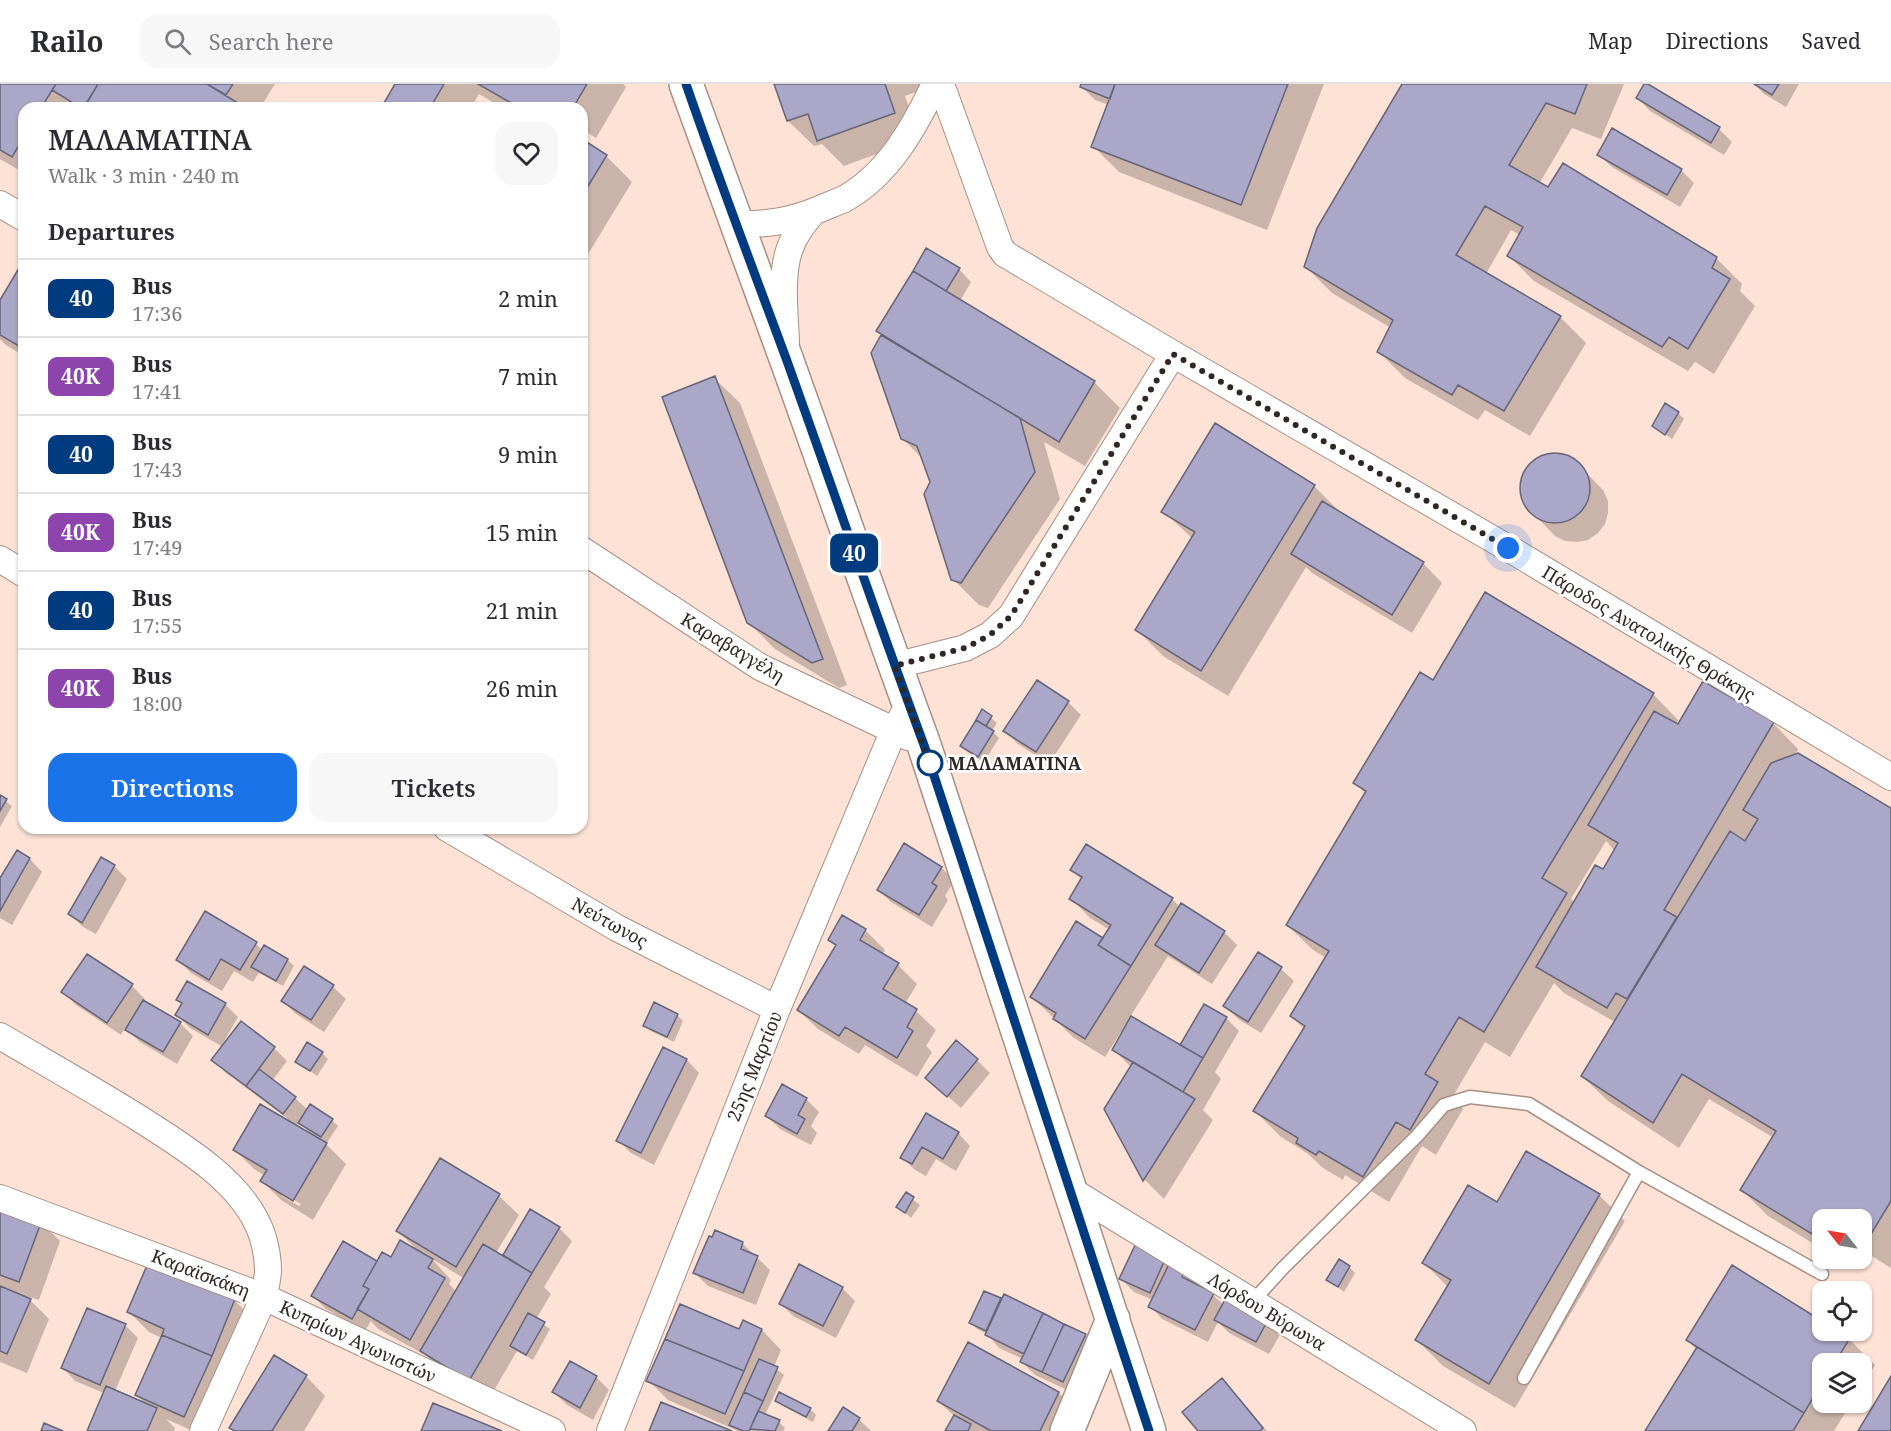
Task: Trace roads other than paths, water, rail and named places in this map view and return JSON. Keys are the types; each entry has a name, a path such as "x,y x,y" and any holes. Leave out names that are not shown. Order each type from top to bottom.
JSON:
{"main road":[{"path":"686,84 735,224 787,361 894,666 902,717 924,745 1149,1431"},
{"path":"1067,1431 1113,1319"}],"street":[{"path":"735,224 759,225 783,222 845,199 872,180 896,153 921,114 935,84"},
{"name":"Πάροδος Ανατολικής Θράκης","path":"941,84 1000,247 1005,255 1508,548 1891,777"},
{"path":"0,204 18,214"},
{"path":"787,361 785,294 789,249 813,212"},
{"path":"894,666 965,648 990,635 1011,616 1173,354"},
{"name":"Καραβαγγέλη","path":"588,554 760,667 902,717"},
{"path":"0,559 18,570"},
{"name":"25ης Μαρτίου","path":"610,1431 777,1009 902,717"},
{"name":"Νεύτωνος","path":"457,834 617,928 777,1009"},
{"name":"Κυπρίων Αγωνιστών","path":"0,1036 187,1149 219,1175 245,1204 258,1225 265,1246 268,1270 264,1297 552,1431"},
{"name":"Λόρδου Βύρωνα","path":"1072,1191 1463,1431"},
{"name":"Καραϊσκάκη","path":"0,1197 264,1297 204,1431"}],"lane":[{"path":"1252,1302 1284,1267 1410,1143 1444,1105 1470,1097 1529,1104 1639,1172 1822,1274"},
{"path":"1524,1378 1639,1172"}],"place":[{"name":"ΜΑΛΑΜΑΤΙΝΑ","path":"930,763"}]}
